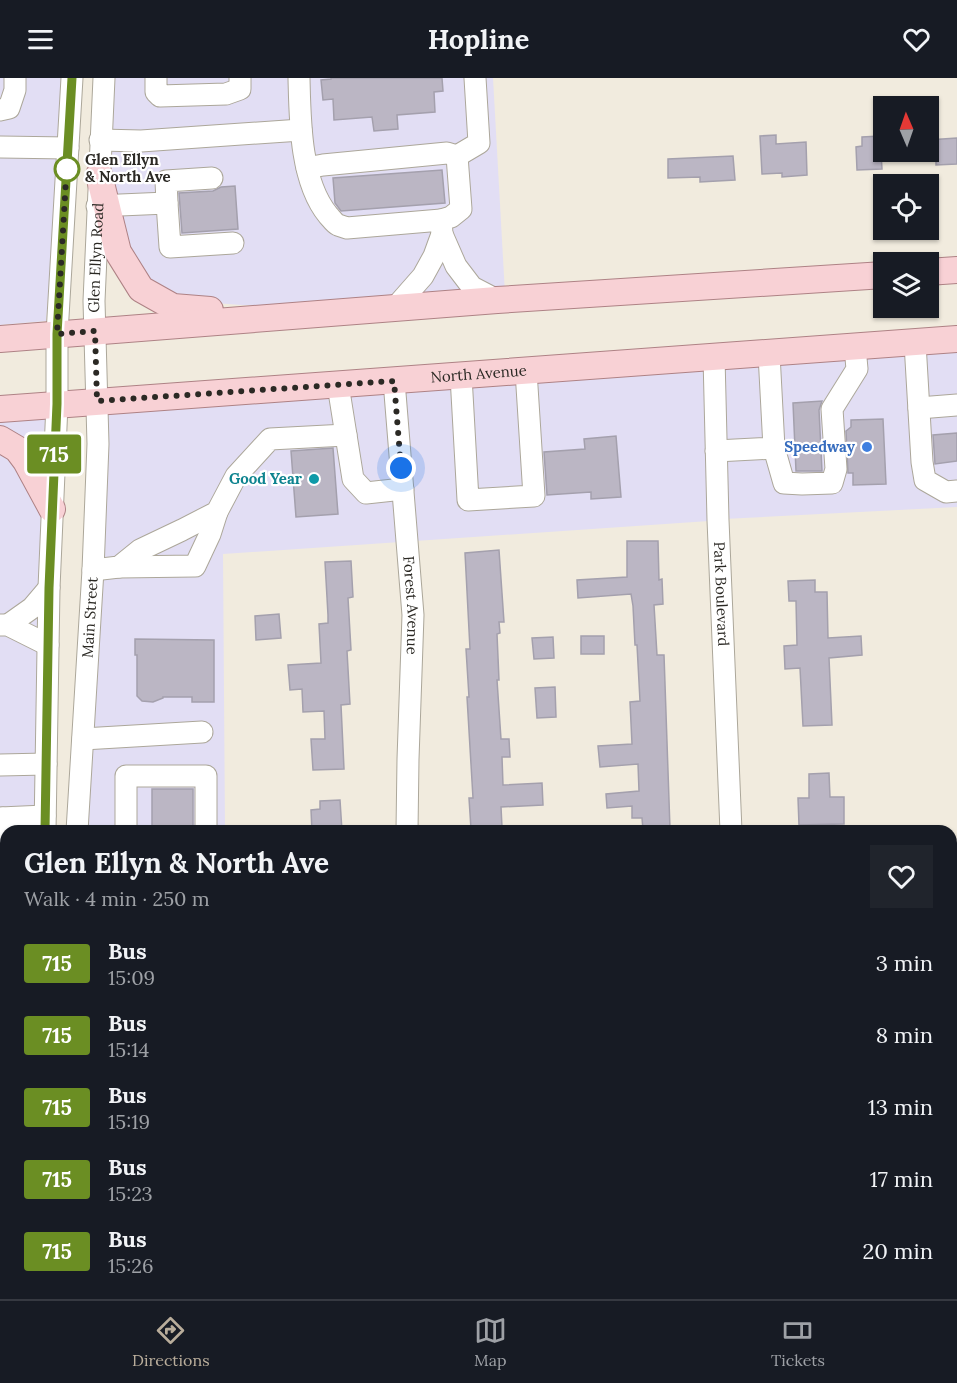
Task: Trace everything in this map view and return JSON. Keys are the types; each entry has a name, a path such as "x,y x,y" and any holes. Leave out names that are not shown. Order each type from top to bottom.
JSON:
{"main road":[{"path":"99,175 102,206 118,252 141,289 172,307 236,312 346,313"},
{"path":"939,271 957,270"},
{"path":"0,339 497,300 873,275"},
{"name":"North Avenue","path":"0,409 957,339"},
{"path":"0,439 16,449 26,461 52,509"}],"street":[{"path":"0,110 9,108 15,90 15,78"},
{"path":"2,818 45,823 57,334 72,78"},
{"path":"99,175 104,78"},
{"path":"156,78 156,92 160,96 226,94 240,89 240,78"},
{"path":"298,78 301,130 307,168 324,209 336,225 347,228 441,227"},
{"path":"307,168 447,153 457,156 479,143 475,78"},
{"path":"100,140 141,141 301,130"},
{"path":"0,147 68,148"},
{"path":"394,309 423,276 434,256 441,227 461,209 457,156"},
{"path":"212,178 166,181 170,247 233,243"},
{"path":"102,206 167,202"},
{"name":"Glen Ellyn Road","path":"97,401 94,301 102,206"},
{"path":"441,227 456,266 472,287 497,300"},
{"path":"915,343 925,480 945,492 957,491"},
{"path":"768,354 774,448 784,483 832,483 836,469 832,409 857,369 855,347"},
{"name":"Park Boulevard","path":"714,357 731,825"},
{"path":"461,376 468,500 534,496 526,371"},
{"name":"Forest Avenue","path":"394,381 413,615 407,825"},
{"path":"338,385 353,479 366,493 403,489"},
{"name":"Main Street","path":"77,825 93,570 98,444 97,401"},
{"path":"919,408 957,405"},
{"path":"93,570 119,567 195,566 210,534 216,512 236,476 270,439 346,435"},
{"path":"716,451 774,448"},
{"path":"119,567 140,550 216,512"},
{"path":"4,625 32,608 49,588"},
{"path":"4,625 48,645"},
{"path":"83,739 202,732"},
{"path":"0,765 46,764"},
{"path":"126,825 126,776 206,776 206,825"}],"shaded area":[{"path":"0,78 67,78 46,321 0,325"},
{"path":"105,78 493,78 505,294 345,307 241,305 177,300 147,285 125,247 106,172"},
{"path":"957,344 957,507 724,519 718,362"},
{"path":"704,365 709,521 223,554 225,825 78,825 102,412"},
{"path":"48,416 36,825 0,825 0,420"}],"building":[{"path":"331,78 442,78 443,91 434,92 435,112 397,115 398,129 374,131 372,117 334,120 333,99 323,100 321,80"},
{"path":"776,135 776,144 806,142 807,175 782,177 782,173 762,174 760,136"},
{"path":"873,136 873,162 882,162 882,169 857,170 856,147 862,146 862,137"},
{"path":"957,138 957,164 936,165 936,162 939,162 939,139"},
{"path":"733,156 735,180 700,182 700,177 668,178 668,159"},
{"path":"442,170 445,203 341,211 335,203 333,178"},
{"path":"235,186 238,229 182,233 179,193 213,191 221,187"},
{"name":"Speedway","path":"822,401 819,410 822,471 796,471 793,403"},
{"name":"Speedway","path":"883,419 886,484 853,485 853,473 848,473 846,431 851,427 851,420"},
{"path":"957,433 957,461 935,464 933,435"},
{"path":"616,436 621,497 591,499 591,492 547,495 544,452 585,449 584,439"},
{"name":"Good Year","path":"333,448 338,514 296,517 291,451"},
{"path":"627,541 658,541 659,580 662,579 663,604 654,605 657,655 664,655 670,825 643,825 642,818 632,818 632,806 607,808 606,794 639,791 638,764 600,767 598,746 632,744 630,702 640,701 633,606 631,594 578,598 577,580 627,577"},
{"path":"499,550 504,622 499,622 500,633 497,634 499,680 497,680 501,739 509,739 510,757 502,757 503,785 542,783 543,805 501,807 502,825 471,825 469,798 473,798 466,649 470,649 465,553"},
{"path":"351,561 353,597 348,598 351,650 347,651 350,704 341,705 344,769 313,770 311,739 325,739 324,711 303,712 302,689 290,690 288,665 321,663 319,624 328,623 325,562"},
{"path":"815,580 815,592 827,592 828,638 861,636 862,655 829,658 832,725 803,726 800,668 785,669 784,646 797,645 796,601 789,601 788,581"},
{"path":"279,614 281,638 256,640 255,616"},
{"path":"581,636 604,636 604,654 581,654"},
{"path":"553,637 554,658 534,659 532,638"},
{"path":"135,639 214,640 214,702 192,702 192,697 163,697 153,702 142,701 137,696"},
{"path":"555,687 556,717 537,718 535,688"},
{"path":"829,773 830,797 844,797 844,824 799,825 798,798 809,798 809,774"},
{"path":"152,789 193,789 193,825 152,825"},
{"path":"340,800 342,825 312,825 311,810 320,809 320,801"}],"bus line":[{"name":"715","path":"45,825 49,588 57,404 57,334 72,78"}],"place":[{"name":"Glen Ellyn & North Ave","path":"67,169"},
{"name":"Speedway","path":"867,447"},
{"name":"Good Year","path":"314,479"}],"route":[{"path":"67,169 67,162 57,334 95,331 97,401 394,381 401,468"}]}
